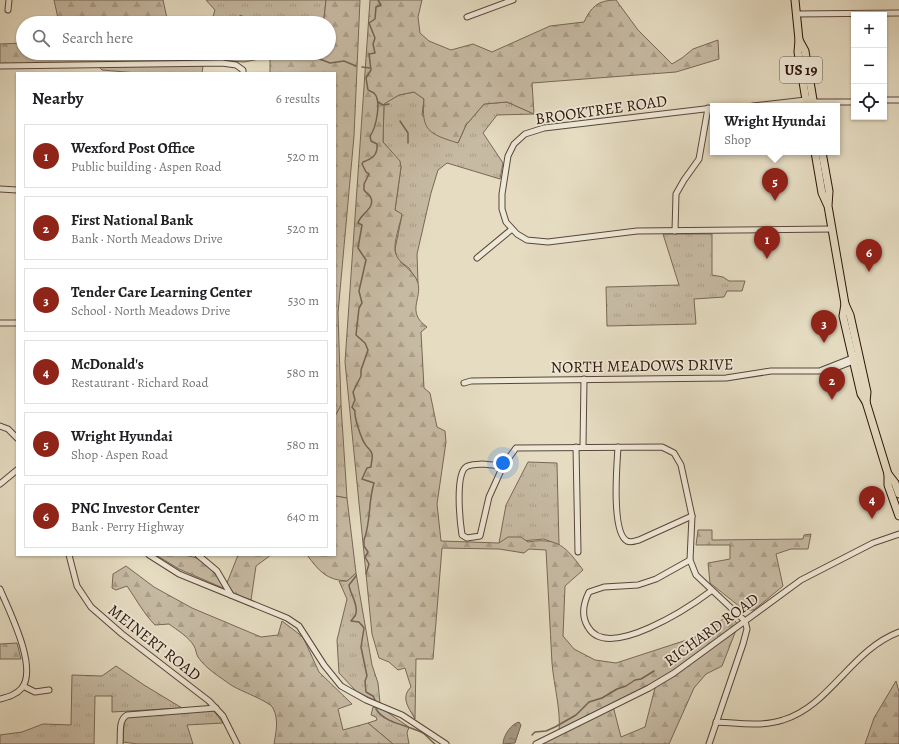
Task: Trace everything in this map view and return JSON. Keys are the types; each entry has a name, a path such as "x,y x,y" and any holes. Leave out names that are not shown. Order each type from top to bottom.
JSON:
{"highway":[{"name":"US 19","path":"795,0 799,40 805,51 810,103"},
{"path":"816,155 822,193 828,206"},
{"path":"823,155 829,191 828,206 845,304 850,315 855,359 868,392 866,402 888,474 888,485 899,516"},
{"path":"888,474 895,483 899,494"}],"street":[{"path":"8,10 9,0"},
{"path":"467,17 513,0"},
{"path":"796,14 899,13"},
{"path":"0,66 222,63 236,65 243,70 243,72"},
{"path":"887,100 899,100"},
{"path":"832,103 851,102"},
{"name":"BROOKTREE ROAD","path":"512,229 503,213 502,194 510,152 518,140 525,134 544,128 620,121 710,108"},
{"path":"675,231 676,194 699,159 710,112"},
{"path":"0,189 16,190"},
{"path":"477,258 512,229 522,238 540,242 622,232 832,229"},
{"path":"0,323 16,323"},
{"name":"NORTH MEADOWS DRIVE","path":"464,383 471,381 726,378 771,371 821,370 855,359"},
{"path":"583,446 584,379"},
{"path":"0,426 8,429 16,437"},
{"path":"503,466 471,465 465,468 462,473 458,504 462,535 467,538 480,536 489,497 503,466 516,448 583,446 662,447 674,453 681,465 692,516 690,560 696,575 744,621 746,629 743,644 709,744"},
{"path":"576,447 578,552"},
{"path":"618,447 618,525 620,532 627,541 633,542 639,540 692,516"},
{"path":"0,484 16,471"},
{"name":"RICHARD ROAD","path":"536,744 649,688 674,673 809,575 872,543 899,534"},
{"name":"MEINERT ROAD","path":"69,556 76,586 91,607 122,634 216,708 229,727 237,744"},
{"path":"151,556 179,574 274,612 299,626 324,665 341,686 366,700 402,716 446,744"},
{"path":"199,556 217,571 231,595"},
{"path":"690,560 656,578 638,585 604,587 589,592 584,605 584,621 590,630 597,636 616,638 657,625 711,591"},
{"path":"0,589 23,650 26,673 23,686 13,696 0,698"},
{"path":"716,722 768,723 793,716 812,705 870,648 899,632"},
{"path":"23,686 34,692 49,690"},
{"path":"120,744 121,724 124,717 127,715 216,708"}],"green space":[{"path":"54,0 163,0 166,16 57,16"},
{"path":"206,0 326,0 324,16 213,16 215,10"},
{"path":"326,0 360,0 354,136 338,313 341,405 336,414 336,72 270,72 270,60 336,60 336,16 324,16"},
{"path":"370,0 422,0 418,17 420,33 429,41 451,50 473,44 492,52 550,26 584,22 592,8 604,1 610,0 616,0 638,30 672,64 693,49 718,40 719,59 676,72 532,83 534,114 507,102 484,104 466,125 458,143 440,137 429,130 424,118 424,99 414,92 399,95 384,104 383,142 400,161 401,167 395,210 402,214 396,237 395,251 396,256 413,274 418,283 419,289 416,305 417,316 427,327 421,332 424,388 430,393 437,427 445,431 446,442 437,504 441,541 499,543 508,537 521,537 528,542 547,541 554,543 566,550 583,570 565,586 563,636 574,649 595,660 616,663 699,636 730,614 738,625 722,666 706,674 694,688 669,744 536,744 559,733 558,707 552,663 546,550 529,549 524,553 499,549 442,548 433,659 416,659 415,719 408,707 406,699 406,695 411,687 405,668 398,670 389,662 379,658 372,634 345,362","holes":["656,684 645,727 621,737 613,706"]},
{"path":"16,43 16,60 216,60 203,66 202,72 125,72 102,70 99,67 0,64 0,44"},
{"path":"216,60 254,60 244,62"},
{"path":"414,92 424,99 422,115 458,143 466,125 484,104 507,102 534,114 497,115 483,133 503,163 500,179 447,163 438,170 431,193 417,254 418,283 409,268 397,259 395,249 402,215 395,210 401,167 383,142 384,103 399,95"},
{"path":"663,234 712,234 712,275 723,277 729,281 745,281 742,291 727,291 724,297 694,299 696,324 607,326 606,287 679,285"},
{"path":"341,405 347,498 336,496 336,414"},
{"path":"528,462 557,463 559,545 544,539 499,543 506,505"},
{"path":"336,496 347,498 356,573 347,581 334,579 328,577 315,566 308,556 336,556"},
{"path":"698,530 712,530 712,540 803,539 804,535 811,534 808,549 791,549 776,554 783,586 754,610 744,610 710,583 708,563 730,559 730,545 696,545"},
{"path":"158,556 189,556 203,561 224,587 223,588 179,569"},
{"path":"238,556 270,556 256,566 251,600 234,594 227,583"},
{"path":"126,566 154,587 192,608 261,637 278,635 282,621 303,637 319,672 352,704 338,709 343,730 368,723 393,744 274,744 276,730 275,712 270,705 231,685 213,672 198,657 192,643 183,634 169,624 155,625 127,586 116,590 112,588 113,574"},
{"path":"356,573 372,665 378,683 380,703 356,691 339,673 337,640 347,599 339,581 347,581"},
{"path":"17,643 21,659 0,659 0,644"},
{"path":"116,666 182,708 112,712 112,696 95,696 94,744 0,744 0,735 22,732 43,724 71,725 72,675 102,676"},
{"path":"896,681 899,692 899,744 865,744 874,718"},
{"path":"373,707 384,710 409,727 407,733 409,744 393,744 368,723 377,720 376,717 371,715"},
{"path":"213,710 223,723 187,725 193,744 138,744 123,742 124,722 128,717"}],"water":[{"path":"519,722 521,725 515,743 503,744 504,737 508,731 513,725"}],"waterway":[{"path":"366,574 369,564 365,557 368,552 364,546 364,540 368,526 374,483 362,479 367,468 371,467 372,456 371,451 362,437 355,411 352,407 355,400 353,392 361,376 361,370 368,350 365,343 356,335 359,308 362,303 359,291 366,260 358,248 362,225 358,223 372,202 364,190 364,184 369,174 366,172 362,164 374,156 377,148 377,144 371,141 370,136 376,121 378,102 374,93 368,90 366,78 371,70 369,54 375,53 373,44 375,38 369,23 375,19 376,7 381,5 378,0"},
{"path":"322,60 330,63 344,61 356,66"},
{"path":"362,67 370,68"},
{"path":"378,102 383,105 389,104"},
{"path":"400,121 408,133 408,143"},
{"path":"356,576 349,585 356,609 356,615 351,621 359,622 364,628 361,647 367,676 365,681 366,692 373,696 375,700"},
{"path":"532,735 535,732 546,731 555,727 576,715 589,702 602,698 654,671"},
{"path":"376,709 385,718 423,733 435,744"}],"place":[{"name":"Wright Hyundai","path":"775,201"},
{"name":"Wexford Post Office","path":"767,259"},
{"name":"PNC Investor Center","path":"869,272"},
{"name":"Tender Care Learning Center","path":"824,343"},
{"name":"First National Bank","path":"832,400"},
{"name":"McDonald's","path":"872,519"}]}
